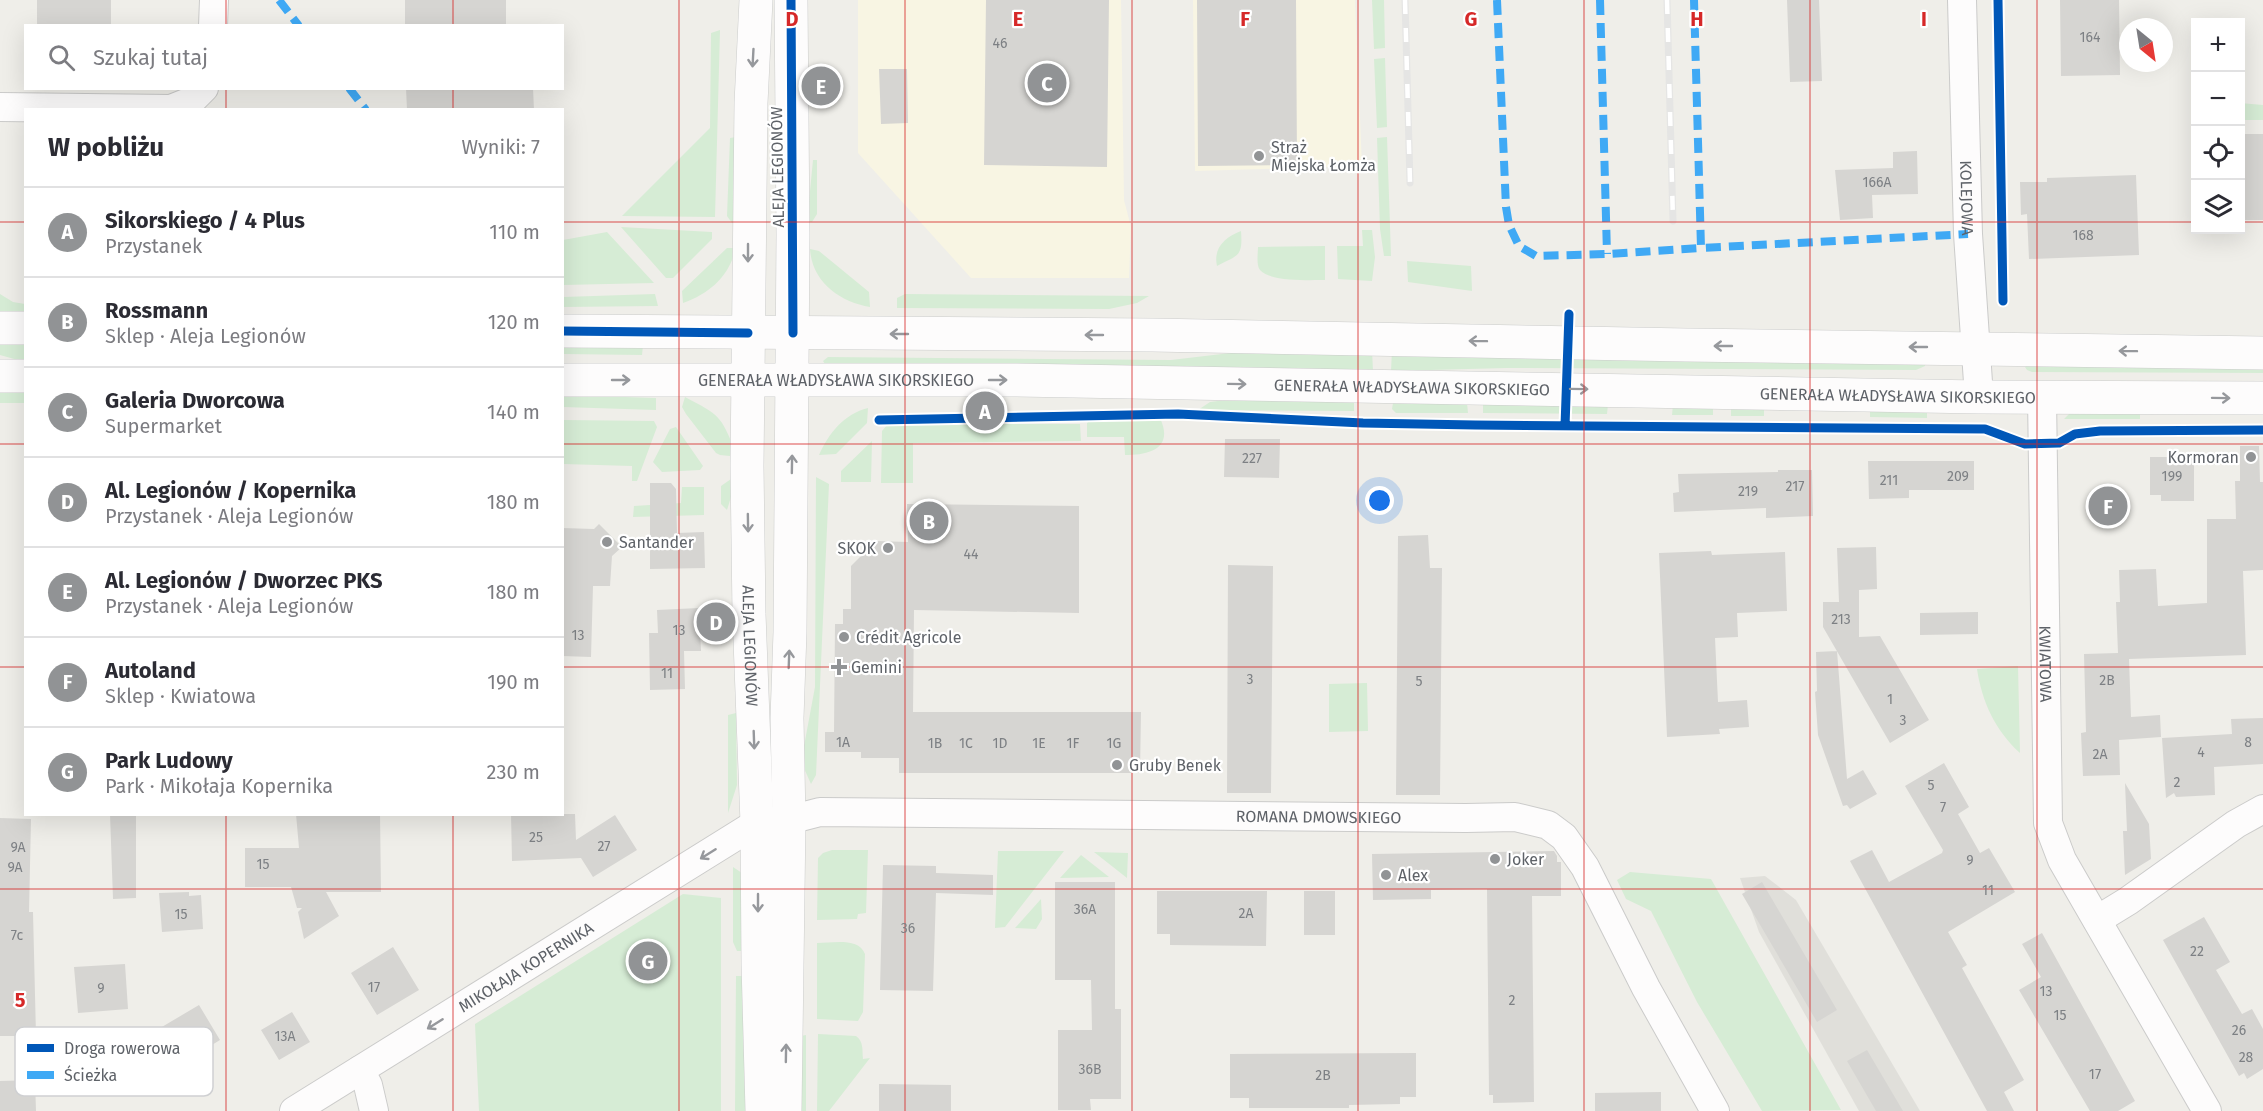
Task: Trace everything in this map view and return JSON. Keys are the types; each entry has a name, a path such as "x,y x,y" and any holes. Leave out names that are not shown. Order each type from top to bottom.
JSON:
{"main road":[{"name":"ALEJA LEGIONÓW","path":"756,0 750,114 749,614 773,821 785,1111"},
{"name":"ALEJA LEGIONÓW","path":"762,1111 758,964 786,718 790,632 793,380 791,0"},
{"path":"0,328 24,328"},
{"path":"564,331 1152,335 2263,353"},
{"name":"GENERAŁA WŁADYSŁAWA SIKORSKIEGO","path":"564,380 1035,381 1979,397 2263,398"}],"street":[{"path":"213,24 214,0"},
{"name":"KOLEJOWA","path":"1962,0 1968,234 1979,397"},
{"path":"174,108 191,101 202,90"},
{"path":"0,107 86,108"},
{"name":"KWIATOWA","path":"2042,396 2048,823 2062,860 2207,1111"},
{"path":"2097,920 2128,901 2236,824 2263,809"},
{"name":"ROMANA DMOWSKIEGO","path":"773,821 820,812 1515,817 1532,820 1548,825 1564,837 1585,867 1646,988 1715,1111"},
{"name":"MIKOŁAJA KOPERNIKA","path":"294,1111 773,821"},
{"path":"360,1070 368,1085 374,1111"}],"shaded area":[{"path":"858,0 1121,0 1124,200 1131,227 1129,278 971,278 858,153"},
{"path":"1193,0 1355,0 1362,166 1195,171"},
{"path":"1765,876 1796,900 1920,1111 1859,1111 1759,932 1740,878"}],"green space":[{"path":"1372,0 1384,0 1385,48 1374,49"},
{"path":"720,30 715,217 622,216 710,128 711,33"},
{"path":"1385,58 1387,127 1377,128 1374,59"},
{"path":"2245,103 2263,105 2263,120 2245,120"},
{"path":"736,137 734,223 732,223 727,216 730,138"},
{"path":"1387,137 1391,256 1384,256 1380,229 1377,138"},
{"path":"813,160 817,160 817,214 812,222 807,222"},
{"path":"621,227 712,232 712,239 673,278 666,278"},
{"path":"1362,230 1372,230 1375,257 1372,281 1338,279 1337,246 1363,246"},
{"path":"1241,231 1241,246 1238,254 1217,266 1217,254 1222,244 1230,236"},
{"path":"607,232 654,283 564,285 564,240"},
{"path":"1325,246 1325,280 1272,277 1259,268 1258,247"},
{"path":"727,248 736,248 724,275 710,289 683,303 682,291"},
{"path":"810,249 819,251 869,292 870,307 838,295 822,281 812,261"},
{"path":"1407,261 1471,266 1472,291 1408,282"},
{"path":"0,294 13,302 24,304 24,313 0,312"},
{"path":"655,294 658,306 564,307 564,297"},
{"path":"905,294 1149,296 1137,303 1109,309 897,308 897,298"},
{"path":"0,341 24,341 24,362 0,355"},
{"path":"564,344 643,345 642,355 564,354"},
{"path":"1256,350 1372,350 1373,371 825,364 823,361 828,357 1171,360"},
{"path":"1392,350 1925,364 1925,366 1916,370 1507,368 1391,371"},
{"path":"2028,364 2263,366 2263,373 2032,372 2025,367"},
{"path":"0,391 24,391 24,403 0,403"},
{"path":"564,395 656,398 656,410 564,407"},
{"path":"685,397 718,417 735,451 730,456 716,453 686,414 682,407"},
{"path":"1354,400 1354,411 1198,410 1210,402 1218,401"},
{"path":"1486,402 1608,404 1607,414 1483,413 1483,405"},
{"path":"1393,403 1467,403 1468,413 1396,413 1392,409"},
{"path":"1673,405 1713,407 1713,415 1672,415"},
{"path":"1731,406 1764,409 1764,416 1731,416"},
{"path":"868,408 867,423 836,454 819,455 838,425 859,411"},
{"path":"1870,409 1927,410 1927,418 1870,417"},
{"path":"2140,409 2140,419 2064,419 2070,413"},
{"path":"1160,418 1164,436 1162,443 1151,451 1125,455 1124,437 1087,437 1087,423 1092,419"},
{"path":"564,420 654,421 657,427 637,481 632,481 632,466 564,464"},
{"path":"888,424 1080,424 1081,441 913,443 913,483 881,483 882,431"},
{"path":"676,427 703,466 700,470 662,472 653,462 670,429"},
{"path":"872,441 871,482 841,482 841,471"},
{"path":"816,477 829,484 816,775 811,784 803,766 804,746 815,687"},
{"path":"731,479 731,497 727,510 721,504 721,486"},
{"path":"682,487 704,487 704,515 633,517 634,506 681,503"},
{"path":"2018,666 2020,753 2003,735 1991,715 1982,693 1977,669"},
{"path":"1367,683 1368,731 1329,732 1329,684"},
{"path":"736,713 737,785 728,813 728,715"},
{"path":"832,850 868,850 866,913 858,914 857,919 817,920 818,858 823,853"},
{"path":"998,851 1064,851 1005,927 995,928"},
{"path":"1094,852 1128,853 1127,878"},
{"path":"1081,855 1109,877 1060,878"},
{"path":"733,867 742,873 749,951 737,951 733,942"},
{"path":"1630,872 1711,879 1841,1110 1762,1111 1697,1002 1651,911 1626,899 1617,880"},
{"path":"683,894 721,898 721,1111 479,1111 475,1024"},
{"path":"1041,899 1042,919 1036,929 1015,928"},
{"path":"817,943 851,943 857,945 865,954 863,1012 858,1021 817,1019"},
{"path":"736,976 750,976 750,1111 735,1111"},
{"path":"818,1034 856,1036 861,1044 863,1059 870,1058 829,1111 817,1111"},
{"path":"806,1035 806,1111 800,1111 801,1036"}],"building":[{"path":"37,0 111,0 111,24 37,24"},
{"path":"405,0 506,0 506,24 405,24"},
{"path":"986,0 1109,0 1107,167 984,165"},
{"path":"1197,0 1296,0 1297,165 1198,166"},
{"path":"1787,0 1819,0 1822,81 1790,82"},
{"path":"2060,0 2119,0 2120,75 2061,76"},
{"path":"879,69 907,69 908,123 881,124"},
{"path":"406,90 533,90 534,108 407,108"},
{"path":"2245,134 2263,134 2263,220 2245,220"},
{"path":"1917,151 1918,194 1872,195 1873,218 1840,220 1835,170 1893,168 1893,152"},
{"path":"2136,175 2139,255 2029,259 2027,214 2021,215 2020,182 2047,182 2047,178"},
{"path":"1225,439 1280,439 1279,478 1224,477"},
{"path":"2240,446 2259,446 2260,482 2263,482 2263,570 2243,571 2246,655 2129,659 2131,717 2160,715 2161,737 2119,740 2120,775 2083,776 2081,733 2086,732 2084,654 2118,653 2116,602 2120,602 2119,570 2156,569 2158,606 2207,603 2207,519 2236,519 2235,481 2240,481"},
{"path":"2150,457 2194,457 2194,501 2161,501 2161,495 2150,495"},
{"path":"1868,461 1974,461 1974,490 1909,490 1909,498 1869,499"},
{"path":"1778,470 1812,470 1813,516 1766,518 1766,508 1674,512 1673,493 1679,492 1678,474 1778,472"},
{"path":"650,483 671,483 676,489 677,533 704,532 705,568 650,569"},
{"path":"907,504 1079,506 1079,613 914,610 913,712 1141,712 1140,773 899,773 899,758 861,758 861,752 825,752 825,732 834,732 835,624 843,624 843,609 851,609 851,566 876,541 908,542"},
{"path":"599,524 622,547 612,556 610,586 593,586 591,657 564,656 564,528 594,529"},
{"path":"1428,535 1430,568 1442,568 1440,795 1396,795 1398,536"},
{"path":"1876,547 1877,589 1859,590 1859,637 1880,636 1929,720 1890,743 1823,627 1823,602 1839,602 1837,548"},
{"path":"1711,551 1712,555 1785,552 1787,611 1737,613 1738,637 1715,638 1718,702 1747,700 1749,727 1719,729 1720,734 1667,737 1659,553"},
{"path":"1228,565 1273,566 1271,793 1227,793"},
{"path":"699,608 701,651 684,651 685,689 650,690 649,633 658,633 657,610"},
{"path":"1978,612 1978,634 1920,635 1920,613"},
{"path":"1837,651 1847,779 1863,770 1877,794 1850,809 1847,805 1843,806 1818,735 1815,692 1817,691 1816,652"},
{"path":"2263,718 2263,764 2214,767 2215,795 2176,797 2174,793 2166,798 2162,738 2232,734 2231,719"},
{"path":"1944,763 1969,807 1958,814 1980,853 1989,848 2015,892 1948,932 1967,965 1962,968 2024,1080 2004,1092 2014,1111 1987,1111 1850,861 1872,850 1889,882 1942,853 1943,850 1905,786"},
{"path":"2125,783 2149,824 2151,859 2125,875 2123,831 2127,831"},
{"path":"575,814 576,840 615,815 637,850 593,877 581,858 512,861 511,816"},
{"path":"110,816 136,816 136,898 113,899"},
{"path":"296,816 380,816 381,892 326,892 339,916 304,939 298,912 302,908 297,908 291,887 245,887 245,848 299,848"},
{"path":"0,818 31,819 29,912 33,912 36,1027 15,1027 15,1036 0,1036"},
{"path":"1554,851 1557,862 1561,862 1561,896 1532,896 1534,1102 1493,1103 1493,1095 1489,1095 1487,889 1431,890 1431,899 1373,900 1372,854"},
{"path":"883,865 936,866 936,873 993,875 993,895 936,893 933,991 880,990"},
{"path":"1055,882 1115,882 1115,1009 1121,1009 1121,1099 1090,1099 1091,1110 1058,1110 1058,1030 1092,1030 1091,980 1055,980"},
{"path":"1762,882 1837,1010 1817,1022 1742,894"},
{"path":"1157,891 1267,891 1266,946 1170,945 1170,934 1157,934"},
{"path":"1304,891 1335,891 1335,935 1304,935"},
{"path":"189,892 189,896 201,895 203,929 162,932 159,893"},
{"path":"2204,917 2230,962 2216,970 2242,1014 2252,1009 2263,1029 2263,1069 2247,1079 2244,1073 2239,1076 2163,940"},
{"path":"2042,933 2135,1101 2118,1111 2090,1111 2019,990 2041,977 2022,944"},
{"path":"393,947 419,990 377,1015 351,973"},
{"path":"125,964 128,1009 78,1013 74,967"},
{"path":"199,1005 212,1027 162,1027"},
{"path":"292,1012 310,1042 279,1060 261,1030"},
{"path":"213,1028 220,1040 213,1044"},
{"path":"1867,1050 1903,1111 1876,1111 1847,1061"},
{"path":"1416,1053 1416,1097 1400,1097 1400,1104 1349,1105 1349,1108 1249,1108 1249,1098 1230,1098 1230,1054"},
{"path":"0,1081 15,1081 15,1096 36,1096 36,1111 0,1111"},
{"path":"879,1084 951,1085 951,1111 879,1111"},
{"path":"1661,1092 1661,1111 1595,1111 1595,1093"}],"railway":[{"path":"1405,0 1410,183"},
{"path":"1667,0 1673,221"}],"marked path":[{"path":"279,0 297,24"},
{"path":"1497,0 1506,207 1509,225 1519,246 1536,256 1701,248"},
{"path":"1600,0 1607,254"},
{"path":"1694,0 1701,248 1968,234"},
{"path":"351,90 364,108"}],"cycle path":[{"path":"791,0 793,333"},
{"path":"1998,0 2003,301"},
{"path":"1565,426 1569,314"},
{"path":"564,331 748,333"},
{"path":"879,420 1178,414 1363,423 1985,429 2025,444 2059,443 2075,434 2100,431 2263,430"}],"place":[{"name":"Galeria Dworcowa","path":"1047,83"},
{"name":"Al. Legionów / Dworzec PKS","path":"821,86"},
{"name":"Straż Miejska Łomża","path":"1259,156"},
{"name":"Sikorskiego / 4 Plus","path":"985,411"},
{"name":"Kormoran","path":"2251,457"},
{"name":"Autoland","path":"2108,506"},
{"name":"Rossmann","path":"929,521"},
{"name":"Santander","path":"607,542"},
{"name":"SKOK","path":"888,548"},
{"name":"Al. Legionów / Kopernika","path":"716,622"},
{"name":"Crédit Agricole","path":"844,637"},
{"name":"Gemini","path":"839,667"},
{"name":"Gruby Benek","path":"1117,765"},
{"name":"Joker","path":"1495,859"},
{"name":"Alex","path":"1386,875"},
{"name":"Park Ludowy","path":"648,961"}]}
